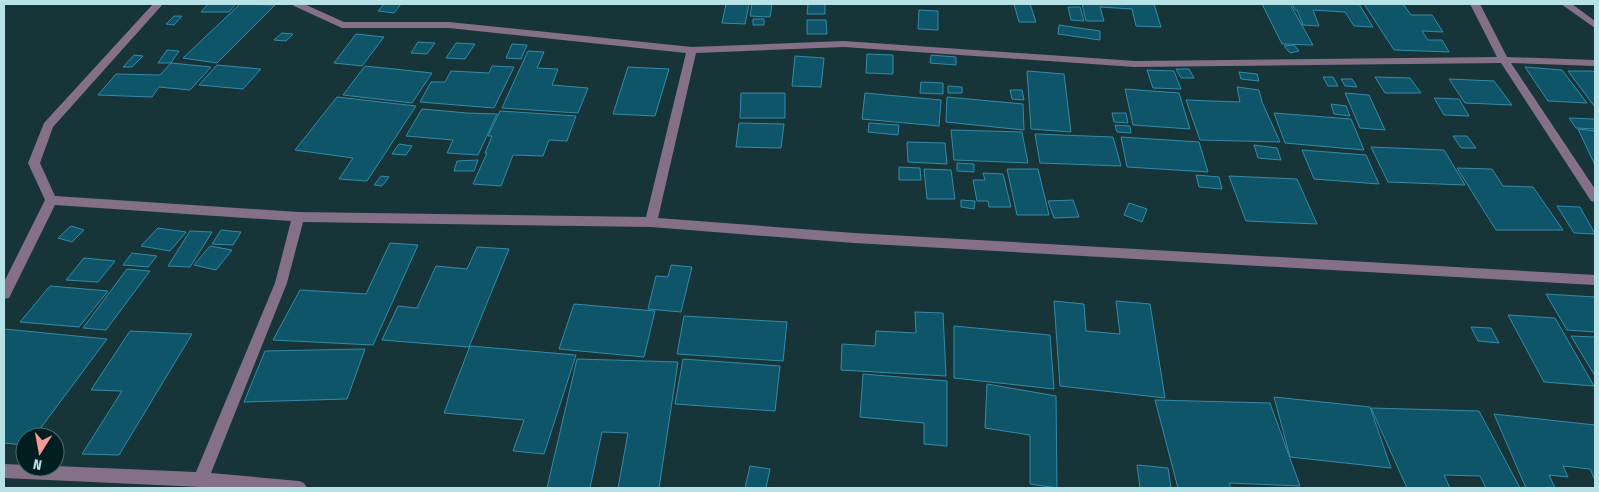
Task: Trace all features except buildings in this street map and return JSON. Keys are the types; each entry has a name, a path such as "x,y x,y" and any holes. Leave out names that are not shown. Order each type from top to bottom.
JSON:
{"street":[{"path":"51,200 34,163 48,126 158,4"},
{"path":"297,4 342,25 449,25 692,50 844,44 1135,64 1504,60 1595,63"},
{"path":"1475,4 1504,60 1595,198"},
{"path":"1566,4 1595,25"},
{"path":"651,222 692,50"},
{"path":"51,200 298,217 651,222 864,238 1595,280"},
{"path":"4,294 51,200"},
{"path":"201,479 281,284 298,217"},
{"path":"4,471 201,479 299,488"}]}
